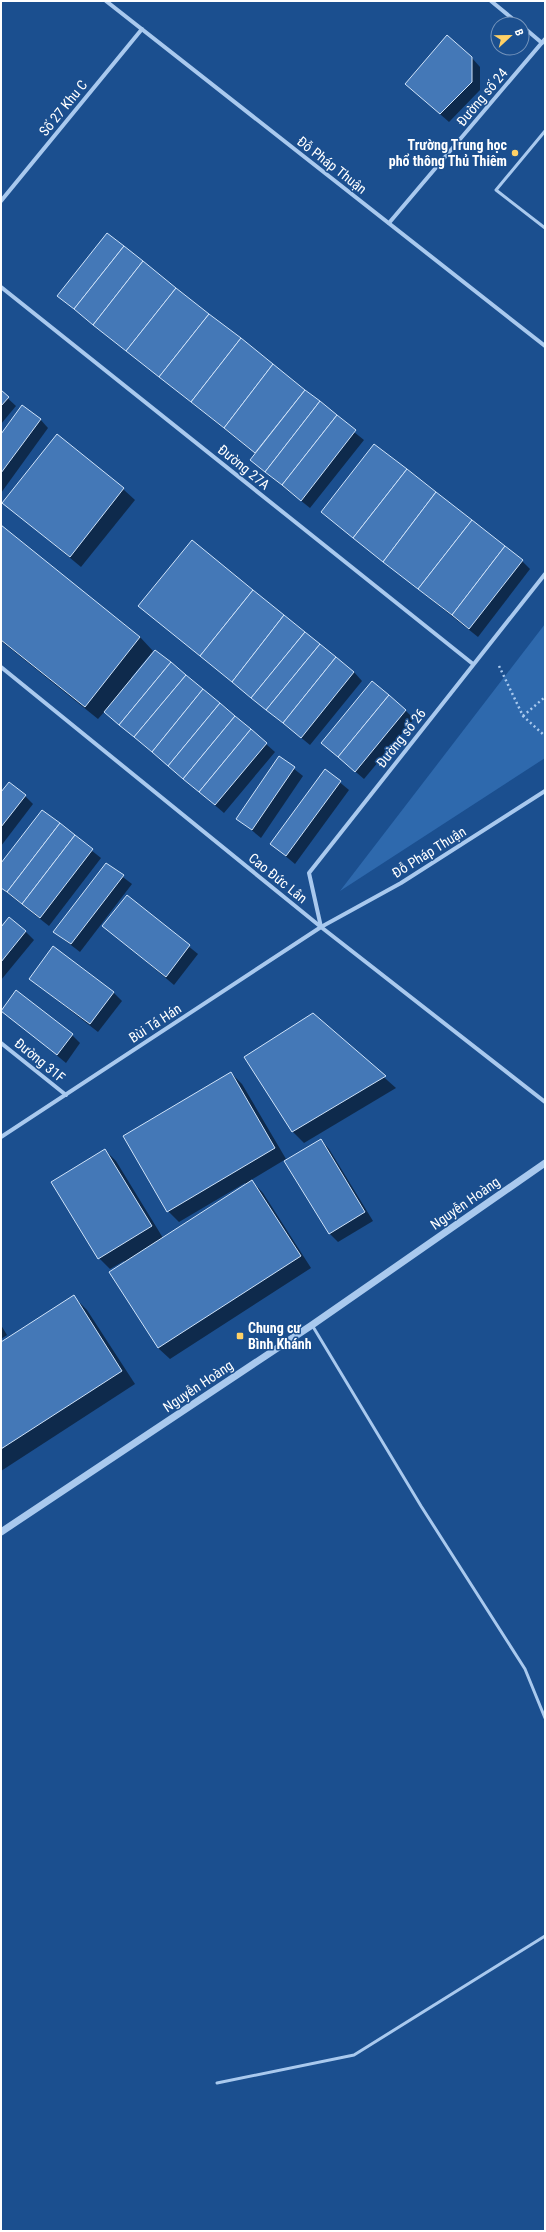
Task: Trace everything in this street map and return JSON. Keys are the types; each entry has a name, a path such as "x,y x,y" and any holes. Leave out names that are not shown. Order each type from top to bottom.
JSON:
{"street":[{"name":"Đỗ Pháp Thuận","path":"106,1 545,346"},
{"path":"491,1 509,16"},
{"name":"Số 27 Khu C","path":"1,202 142,29"},
{"path":"530,32 543,41"},
{"name":"Đường số 24","path":"389,223 543,41"},
{"name":"Đường 27A","path":"1,288 473,664"},
{"name":"Đường số 26","path":"321,927 309,873 545,574"},
{"name":"Cao Đức Lân","path":"1,667 321,927 545,1102"},
{"name":"Đỗ Pháp Thuận","path":"321,927 401,883 545,791"},
{"name":"Bùi Tá Hán","path":"1,1137 321,927"},
{"name":"Đường 31F","path":"1,1043 66,1095"},
{"name":"Nguyễn Hoàng","path":"1,1532 312,1326 545,1163"}],"lane":[{"path":"545,131 496,190 545,228"},
{"path":"312,1326 421,1506 525,1669 545,1718"},
{"path":"217,2084 354,2055 545,1936"}],"path":[{"path":"490,643 503,678 523,716 545,736"},
{"path":"523,716 545,697"}],"shaded area":[{"path":"545,624 545,758 340,891"}],"building":[{"path":"447,35 472,57 472,82 440,114 405,84"},
{"path":"107,233 124,246 74,309 57,296"},
{"path":"124,246 143,261 93,325 74,309"},
{"path":"143,261 176,288 126,351 93,325"},
{"path":"176,288 209,314 159,377 126,351"},
{"path":"209,314 241,338 191,402 159,377"},
{"path":"241,338 273,364 224,428 191,402"},
{"path":"273,364 305,390 255,453 224,428"},
{"path":"1,390 9,397 1,406"},
{"path":"305,390 320,401 265,472 250,460"},
{"path":"320,401 337,415 282,485 265,472"},
{"path":"22,405 41,419 1,473 1,434"},
{"path":"337,415 356,430 301,501 282,485"},
{"path":"57,434 124,488 70,557 2,503"},
{"path":"374,444 407,469 353,538 321,512"},
{"path":"407,469 436,492 383,562 353,538"},
{"path":"436,492 472,520 418,589 383,562"},
{"path":"472,520 505,546 452,615 418,589"},
{"path":"1,525 140,637 85,707 1,640"},
{"path":"192,540 253,590 200,656 138,606"},
{"path":"505,546 523,560 469,629 452,615"},
{"path":"253,590 284,615 232,682 200,656"},
{"path":"284,615 305,632 251,698 232,682"},
{"path":"305,632 320,644 266,710 251,698"},
{"path":"320,644 336,657 283,723 266,710"},
{"path":"155,650 171,662 119,725 104,712"},
{"path":"336,657 354,672 301,738 283,723"},
{"path":"171,662 186,675 134,737 119,725"},
{"path":"186,675 203,689 152,752 134,737"},
{"path":"372,681 389,695 338,757 321,743"},
{"path":"203,689 220,703 168,766 152,752"},
{"path":"389,695 406,710 355,772 338,757"},
{"path":"220,703 235,716 183,779 168,766"},
{"path":"235,716 251,729 199,792 183,779"},
{"path":"251,729 267,743 215,805 199,792"},
{"path":"279,756 295,767 252,830 236,819"},
{"path":"325,769 341,781 286,856 270,844"},
{"path":"9,782 26,795 1,827 1,792"},
{"path":"42,810 60,823 7,892 1,888 1,863"},
{"path":"60,823 75,835 22,904 7,892"},
{"path":"75,835 93,849 40,918 22,904"},
{"path":"106,863 124,875 71,944 53,932"},
{"path":"127,895 190,945 166,977 102,926"},
{"path":"9,917 26,931 1,962 1,927"},
{"path":"53,946 114,992 90,1024 29,979"},
{"path":"16,990 73,1034 57,1055 1,1011"},
{"path":"313,1013 386,1076 292,1132 244,1057"},
{"path":"231,1072 275,1148 167,1212 123,1136"},
{"path":"321,1139 365,1212 329,1234 284,1161"},
{"path":"105,1149 152,1226 98,1259 51,1182"},
{"path":"252,1180 301,1256 158,1348 109,1272"},
{"path":"74,1295 122,1371 1,1449 1,1342"}],"place":[{"name":"Trường Trung học phổ thông Thủ Thiêm","path":"515,153"},
{"name":"Chung cư Bình Khánh","path":"240,1336"}]}
